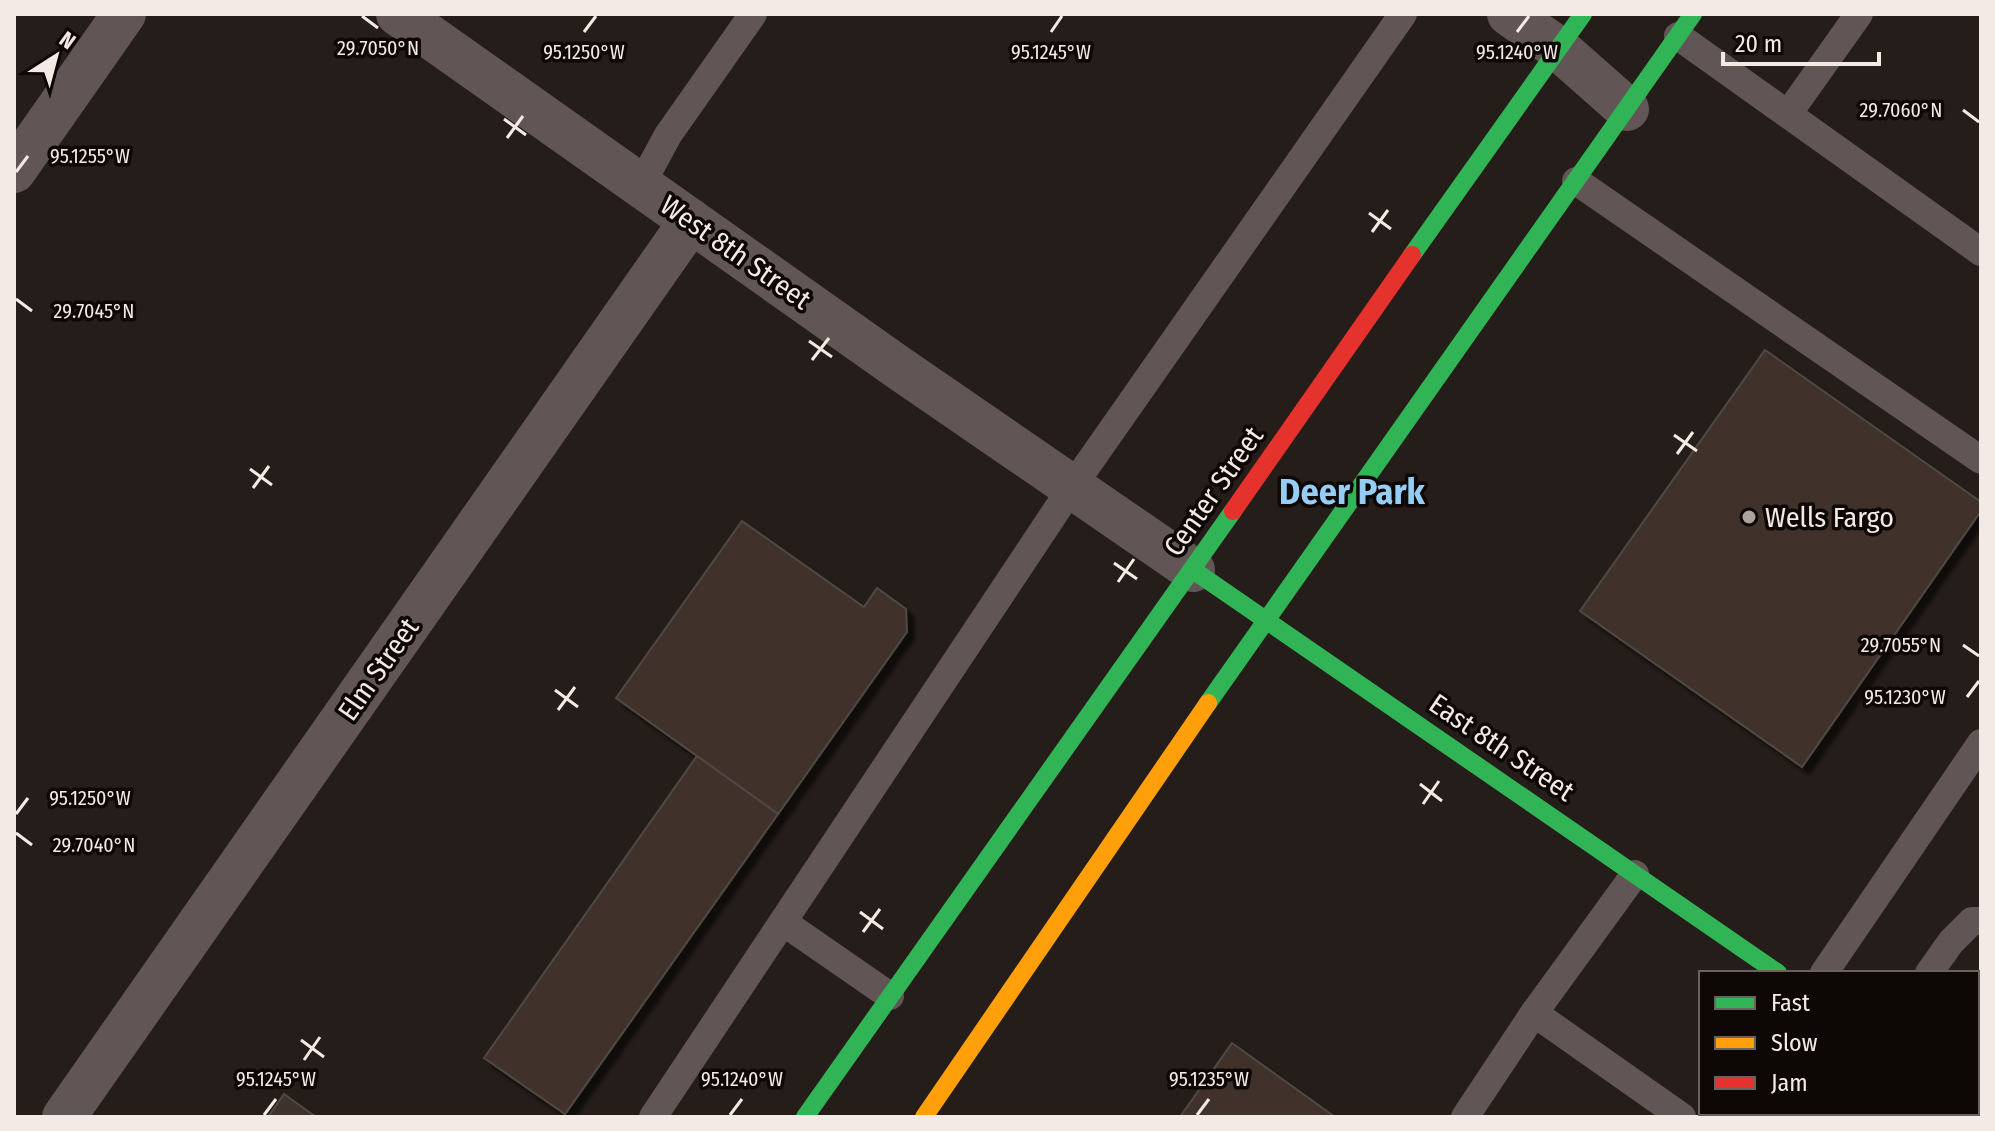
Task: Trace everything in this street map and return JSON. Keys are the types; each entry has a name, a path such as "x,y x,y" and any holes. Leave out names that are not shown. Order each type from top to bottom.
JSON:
{"main road":[{"path":"924,1117 1266,619 1685,25"},
{"name":"Center Street","path":"805,1117 1571,31"},
{"name":"East 8th Street","path":"1193,570 1775,971"}],"street":[{"path":"14,171 124,14"},
{"name":"West 8th Street","path":"398,14 1193,570"},
{"path":"1509,14 1571,31 1627,109"},
{"name":"Elm Street","path":"64,1117 691,221"}],"lane":[{"path":"641,185 668,135 753,14"},
{"path":"653,1117 1072,487 1403,14"},
{"path":"1788,114 1859,14"},
{"path":"1685,25 1788,114 1981,252"},
{"path":"1576,181 1981,460"},
{"path":"1825,971 1981,743"},
{"path":"1465,1117 1534,1013 1635,874"},
{"path":"1930,971 1951,942 1972,921 1981,921"},
{"path":"783,922 890,996"},
{"path":"1534,1013 1682,1117"}],"building":[{"path":"1765,350 1981,502 1981,511 1802,767 1580,611"},
{"path":"742,521 864,607 877,588 906,609 907,632 778,814 616,698"},
{"path":"697,756 778,814 565,1114 484,1058"},
{"path":"1232,1043 1335,1117 1180,1117"},
{"path":"284,1094 316,1117 268,1117"}],"traffic: fast":[{"path":"1412,255 1583,14"},
{"path":"1208,703 1693,14"},
{"path":"805,1117 1233,511"},
{"path":"1193,570 1775,971"}],"traffic: slow":[{"path":"924,1117 1208,703"}],"traffic: jam":[{"path":"1233,511 1412,255"}],"place":[{"name":"Wells Fargo","path":"1749,517"}],"district":[{"name":"Deer Park","path":"1352,491"}]}
